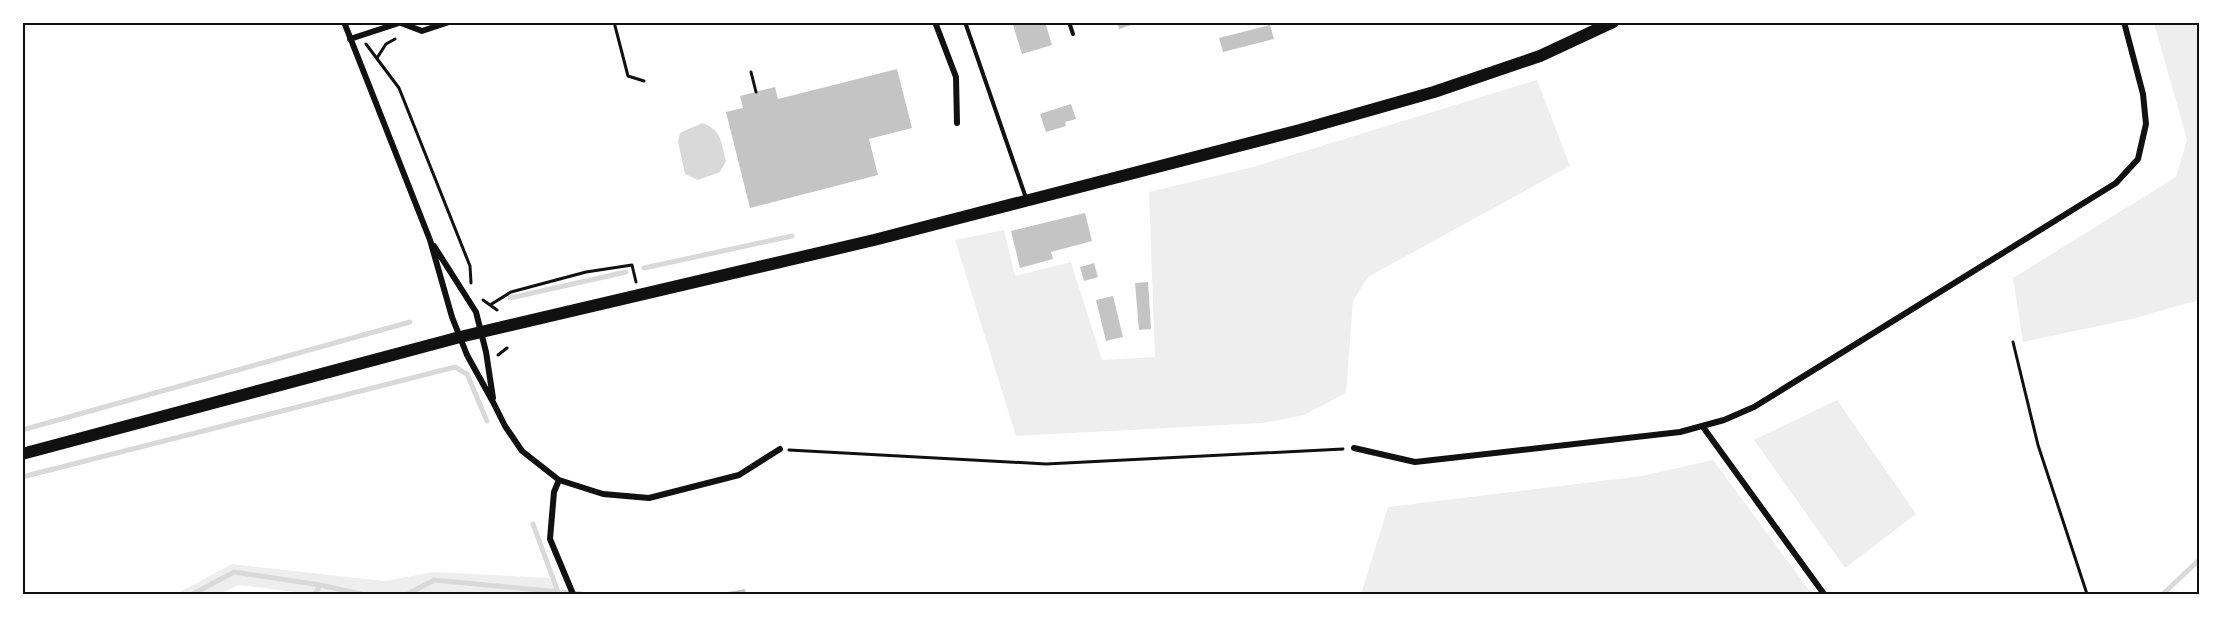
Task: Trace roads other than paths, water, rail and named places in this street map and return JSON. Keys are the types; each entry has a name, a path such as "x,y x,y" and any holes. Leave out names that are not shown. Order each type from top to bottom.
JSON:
{"main road":[{"path":"22,454 460,337 874,240 1300,130 1434,92 1540,56 1613,22"}],"street":[{"path":"344,22 430,240 452,317 467,355 505,426 522,451 559,480 603,494 649,498 740,475 780,449"},
{"path":"350,39 402,23 422,31 449,22"},
{"path":"935,22 956,77 957,123"},
{"path":"1354,448 1415,462 1680,432 1724,420 1754,407 2116,183 2138,159 2146,124 2143,94 2124,22"},
{"path":"430,240 476,312 482,332 493,402"},
{"path":"1702,427 1824,594"},
{"path":"559,480 554,492 550,539 573,594"}],"lane":[{"path":"965,22 1027,200"},
{"path":"1069,22 1072,34"}],"waterway":[{"path":"644,268 792,236"},
{"path":"510,298 626,272"},
{"path":"22,430 410,322"},
{"path":"22,477 455,367 467,374 487,421"},
{"path":"533,524 558,592"},
{"path":"2163,594 2200,559"},
{"path":"193,594 234,572 320,585 361,594"},
{"path":"408,594 434,580 582,594"},
{"path":"315,594 320,585"}]}
